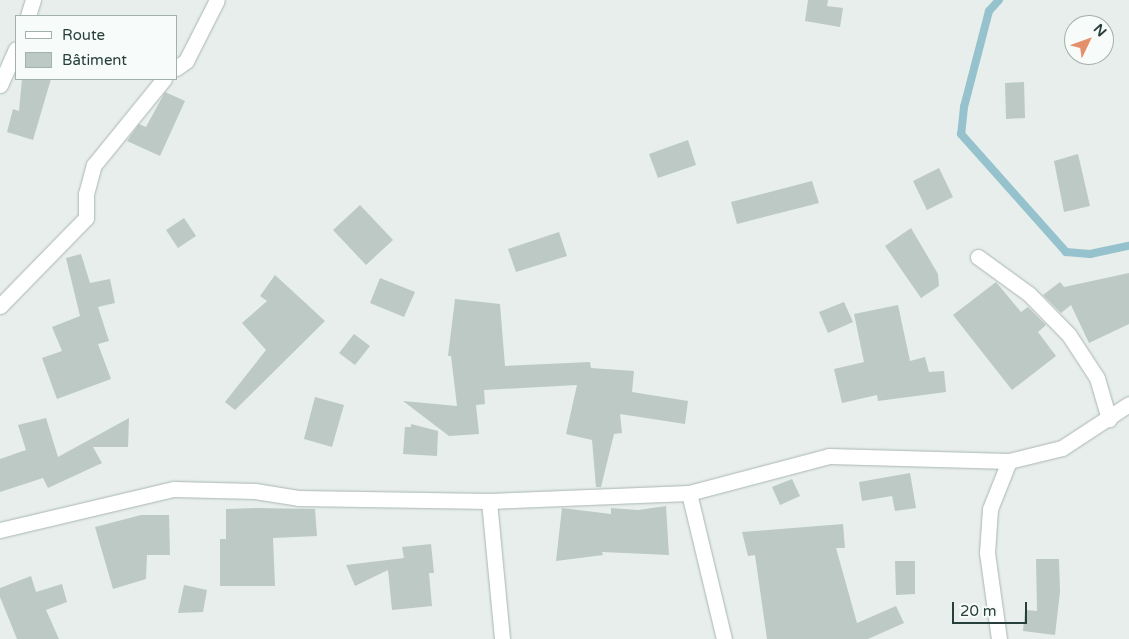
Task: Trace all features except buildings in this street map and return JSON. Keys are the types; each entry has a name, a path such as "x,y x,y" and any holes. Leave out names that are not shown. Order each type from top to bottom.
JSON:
{"street":[{"path":"28,15 33,0"},
{"path":"178,67 186,62 217,0"},
{"path":"0,85 15,51"},
{"path":"0,306 86,218 86,194 94,165 163,80"},
{"path":"978,257 1030,294 1069,334 1097,378 1109,419"},
{"path":"0,530 174,489 255,491 299,498 489,501 689,493 829,456 1009,460 1062,448 1109,419 1129,404"},
{"path":"998,639 987,553 990,509 1009,460"},
{"path":"689,493 724,639"},
{"path":"489,501 502,639"}],"waterway":[{"path":"999,0 989,11 964,107 961,134 1066,252 1090,254 1129,246"}]}
